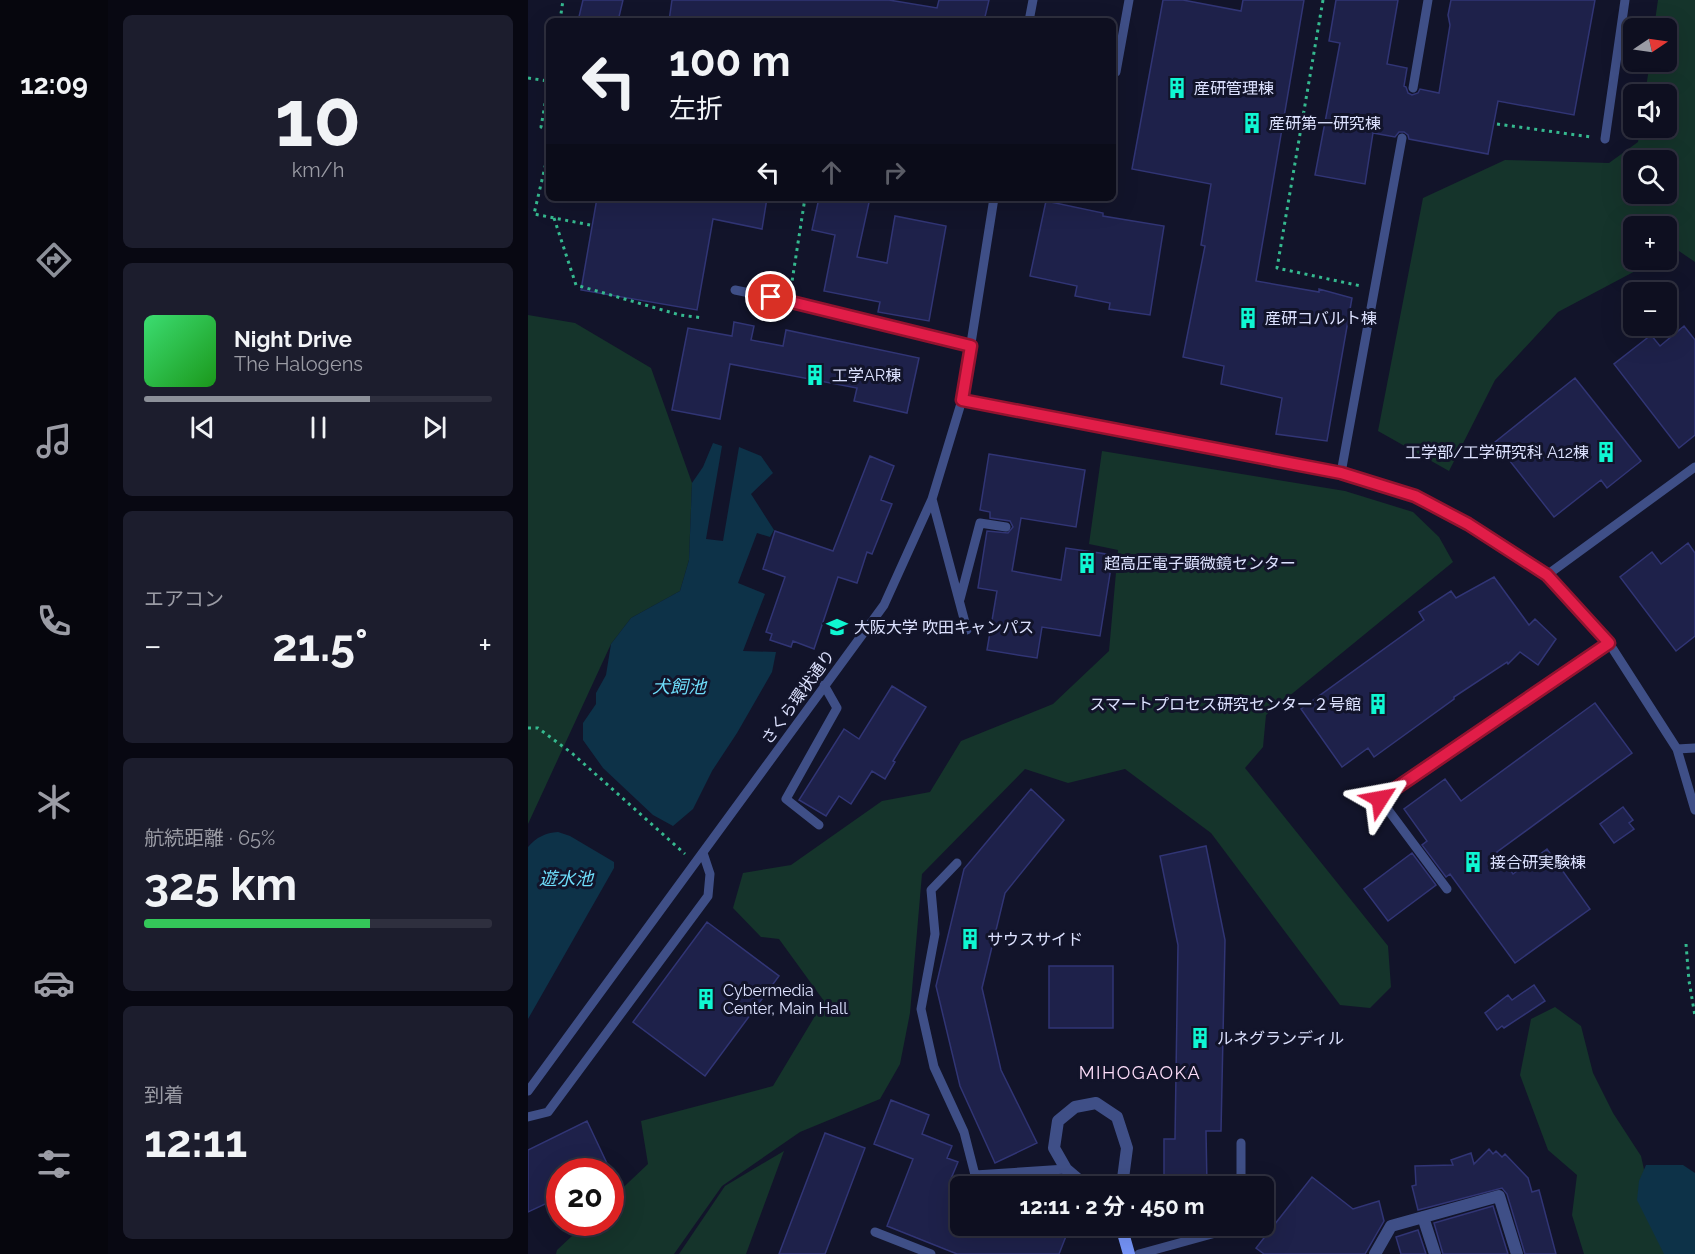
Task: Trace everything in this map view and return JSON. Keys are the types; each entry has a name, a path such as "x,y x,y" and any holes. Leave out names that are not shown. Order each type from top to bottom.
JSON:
{"street":[{"path":"1075,1176 1066,1168 1054,1148 1058,1121 1074,1107 1096,1103 1117,1117 1127,1148 1123,1176"},
{"path":"1375,1254 1391,1226 1499,1196 1517,1254"},
{"path":"1423,1217 1435,1254"},
{"path":"1124,1236 1129,1254"}],"lane":[{"path":"1030,18 1033,0"},
{"path":"1116,72 1129,0"},
{"path":"1413,88 1428,0"},
{"path":"1605,139 1625,0"},
{"path":"1341,473 1402,138"},
{"name":"さくら環状通り","path":"528,1091 884,605 932,499 962,400 994,201"},
{"path":"735,290 971,346"},
{"path":"962,400 1341,473 1415,496 1468,524 1547,575 1609,643 1677,749 1695,810"},
{"path":"1547,575 1695,467"},
{"path":"932,499 967,630"},
{"path":"959,601 980,523 1006,527"},
{"path":"1447,889 1380,799 1609,643"},
{"path":"819,825 786,799 837,708 824,685"},
{"path":"1677,749 1695,748"},
{"path":"528,1117 548,1112 708,896 710,874 703,853"},
{"path":"957,863 931,890 935,934 921,1009 934,1067 964,1132 975,1175 1066,1168"},
{"path":"1241,1143 1241,1176"},
{"path":"874,1232 931,1254"},
{"path":"1139,1254 1205,1236"}],"path":[{"path":"560,18 563,0"},
{"path":"1323,0 1277,268 1374,288"},
{"path":"528,78 546,81"},
{"path":"546,98 541,127 546,128"},
{"path":"1497,124 1605,139"},
{"path":"534,214 546,163"},
{"path":"789,301 805,201"},
{"path":"534,214 568,220 590,225 554,218 534,214"},
{"path":"554,218 576,285 680,315 703,318"},
{"path":"528,728 538,728 573,754 696,862"},
{"path":"1686,944 1695,1016"}],"green space":[{"path":"1658,0 1695,0 1695,262 1677,250 1677,216 1623,216 1623,270 1637,270 1558,312 1495,380 1449,471 1378,431 1423,198 1505,160 1609,163 1623,153 1623,204 1677,204 1677,150 1627,150 1638,142 1639,138 1677,138 1677,84 1647,84 1648,72 1677,72 1677,18 1655,18"},
{"path":"528,315 575,323 651,368 692,483 689,560 680,591 631,618 611,644 528,824"},
{"path":"1102,451 1345,491 1413,512 1439,537 1453,562 1266,715 1263,747 1245,768 1388,946 1391,987 1370,1008 1340,1005 1211,833 1125,769 1068,783 1025,769 922,874 910,1013 900,1064 880,1099 800,1132 722,1186 674,1254 556,1254 557,1250 572,1236 624,1236 624,1187 648,1164 641,1121 773,1086 824,1001 779,939 761,937 733,908 743,873 791,865 882,801 930,792 961,741 1053,704 1109,651 1118,550 1089,544"},
{"path":"1555,1007 1581,1026 1593,1073 1613,1113 1641,1156 1651,1201 1675,1254 1584,1254 1572,1215 1577,1175 1548,1150 1520,1075 1531,1019"},
{"path":"784,1151 746,1254 679,1254 725,1186"}],"water":[{"name":"犬飼池","path":"713,443 722,446 706,539 723,541 739,447 761,456 773,473 751,494 774,530 770,537 757,533 738,583 765,594 743,651 776,652 772,672 712,771 693,809 673,826 653,815 603,768 583,740 583,723 596,704 596,693 606,675 611,644 631,618 680,591 689,560 692,483 703,467"},
{"name":"遊水池","path":"558,832 570,836 614,862 614,868 528,1019 528,847 542,836"},
{"path":"1646,1165 1683,1165 1695,1173 1695,1254 1664,1254 1637,1200 1639,1181"}],"building":[{"path":"583,0 623,0 619,18 579,18"},
{"path":"672,0 889,0 937,8 939,0 989,0 985,18 669,18"},
{"path":"1163,0 1183,0 1241,11 1243,0 1304,0 1256,281 1319,292 1319,289 1352,298 1327,441 1276,434 1282,398 1221,384 1224,366 1183,357 1205,246 1201,245 1211,184 1132,169"},
{"path":"1336,0 1398,0 1387,64 1407,68 1404,86 1412,95 1418,93 1420,89 1439,93 1450,25 1448,15 1451,0 1595,0 1574,115 1498,101 1488,154 1409,139 1404,132 1399,132 1395,137 1373,133 1365,184 1315,175 1340,43 1329,41"},
{"path":"596,201 767,201 762,229 713,219 697,310 581,290"},
{"path":"818,201 869,201 857,257 887,263 895,216 946,226 929,321 878,312 880,302 824,291 835,235 812,230"},
{"path":"1046,201 1103,213 1103,216 1164,226 1150,315 1109,309 1110,303 1075,296 1077,286 1030,276"},
{"name":"工学AR棟","path":"734,322 754,326 751,340 783,346 786,330 919,358 907,413 854,401 857,388 730,364 720,419 672,410 688,328 732,336"},
{"path":"1684,326 1695,340 1695,435 1679,448 1614,364 1650,336 1660,346 1672,336 1677,336 1677,332"},
{"name":"工学部/工学研究科 A12棟","path":"1575,378 1641,461 1607,488 1601,480 1554,517 1495,442"},
{"name":"超高圧電子顕微鏡センター","path":"989,454 1085,470 1076,527 1021,518 1012,571 1061,580 1066,548 1113,555 1100,636 1042,627 1037,658 987,650 997,591 978,588 987,531 1008,533 1013,527 1010,521 990,518 990,512 980,510"},
{"path":"870,456 894,466 881,500 892,504 872,554 867,552 857,583 838,577 814,649 793,641 791,647 770,640 772,634 766,632 785,577 763,569 775,531 833,551"},
{"path":"1688,543 1695,553 1695,636 1676,651 1620,577 1652,552 1661,564"},
{"path":"1494,577 1529,625 1535,619 1556,639 1538,665 1520,652 1508,664 1507,662 1454,697 1374,757 1368,748 1342,767 1301,709 1424,620 1419,612 1451,591 1456,598"},
{"path":"892,686 926,707 893,761 895,762 885,779 872,771 851,804 839,796 826,816 799,800 844,729 859,739"},
{"path":"1595,703 1632,753 1497,852 1513,874 1547,849 1590,909 1515,963 1450,874 1446,877 1422,845 1427,841 1404,809 1445,779 1461,801"},
{"name":"サウスサイド","path":"1031,789 1064,820 1005,893 982,988 1001,1070 1037,1143 995,1163 960,1086 936,986 964,869"},
{"path":"1623,807 1633,820 1629,823 1634,829 1614,843 1600,824"},
{"name":"ルネグランディル","path":"1206,846 1225,940 1221,1131 1206,1131 1207,1176 1164,1176 1164,1139 1175,1139 1178,945 1160,856"},
{"path":"1412,853 1436,885 1388,921 1364,889"},
{"name":"Cybermedia Center, Main Hall","path":"707,922 779,976 705,1076 633,1022"},
{"path":"1049,966 1113,966 1113,1028 1049,1028"},
{"path":"1534,985 1545,1001 1504,1028 1502,1026 1497,1030 1485,1013 1508,995 1512,1000"},
{"path":"891,1100 929,1115 922,1134 952,1146 947,1158 958,1162 952,1176 950,1176 950,1236 1066,1236 1059,1254 957,1254 887,1226 913,1159 874,1144"},
{"path":"587,1121 604,1158 546,1158 546,1204 528,1212 528,1150"},
{"path":"825,1133 865,1148 825,1254 779,1254"},
{"path":"1489,1149 1493,1154 1496,1151 1502,1157 1505,1154 1528,1178 1532,1192 1539,1190 1556,1254 1525,1254 1507,1194 1502,1188 1418,1210 1412,1186 1416,1185 1415,1166 1453,1165 1451,1160 1471,1153 1474,1164"},
{"path":"1312,1177 1353,1209 1379,1201 1384,1221 1365,1254 1264,1254 1256,1248 1265,1236 1274,1236 1274,1225"},
{"path":"1493,1206 1508,1254 1443,1254 1434,1223"},
{"path":"1418,1230 1426,1254 1401,1254 1396,1237"}],"place":[{"name":"産研管理棟","path":"1177,88"},
{"name":"産研第一研究棟","path":"1252,123"},
{"name":"産研コバルト棟","path":"1248,318"},
{"name":"工学AR棟","path":"815,375"},
{"name":"工学部/工学研究科 A12棟","path":"1606,452"},
{"name":"超高圧電子顕微鏡センター","path":"1087,563"},
{"name":"大阪大学 吹田キャンパス","path":"837,627"},
{"name":"スマートプロセス研究センター２号館","path":"1378,704"},
{"name":"接合研実験棟","path":"1473,862"},
{"name":"サウスサイド","path":"970,939"},
{"name":"Cybermedia Center, Main Hall","path":"706,999"},
{"name":"ルネグランディル","path":"1200,1038"}],"district":[{"name":"MIHOGAOKA","path":"1140,1072"}],"route":[{"path":"771,297 971,346 962,400 1341,473 1415,496 1468,524 1547,575 1609,643 1380,799"}]}
